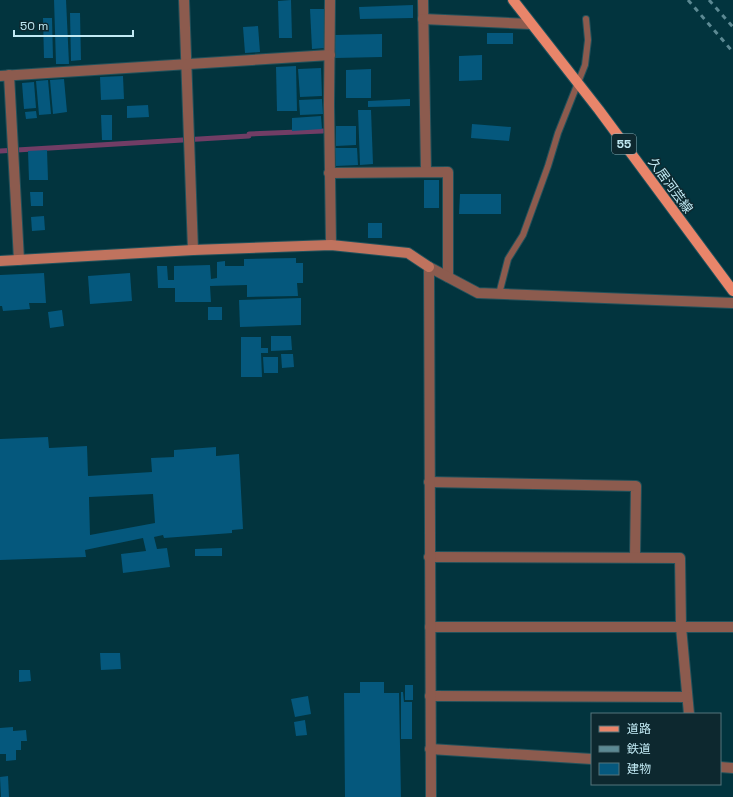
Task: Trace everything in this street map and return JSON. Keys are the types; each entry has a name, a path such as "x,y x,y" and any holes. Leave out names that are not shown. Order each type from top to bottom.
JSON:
{"main road":[{"name":"久居河芸線","path":"513,0 733,291"}],"street":[{"path":"184,0 188,64 194,250"},
{"path":"330,0 329,173 331,245"},
{"path":"423,0 426,172"},
{"path":"423,19 530,24"},
{"path":"19,260 13,143 5,75 330,55"},
{"path":"329,173 448,172 448,277"},
{"path":"0,262 194,250 331,245 408,253 430,267 478,293 733,303"},
{"path":"430,267 429,557 431,797"},
{"path":"429,482 636,486 635,557"},
{"path":"429,557 680,558 681,627 689,713"},
{"path":"430,626 733,627"},
{"path":"430,696 687,697"},
{"path":"430,749 591,759"},
{"path":"721,767 733,768"}],"lane":[{"path":"499,294 508,259 523,235 548,166 558,132 585,65 588,48 586,19"}],"building":[{"path":"54,0 66,0 69,64 56,64"},
{"path":"291,0 292,38 279,38 278,1"},
{"path":"413,5 413,18 360,19 359,7"},
{"path":"310,9 324,9 325,48 312,49"},
{"path":"70,13 80,13 81,60 71,61"},
{"path":"43,18 52,18 53,58 44,58"},
{"path":"258,26 260,52 245,53 243,27"},
{"path":"487,33 513,33 513,44 487,44"},
{"path":"382,34 382,57 335,58 335,35"},
{"path":"482,55 482,80 459,81 459,56"},
{"path":"296,66 297,111 277,111 276,67"},
{"path":"321,68 322,96 300,97 298,69"},
{"path":"371,69 371,98 346,98 346,70"},
{"path":"123,76 124,99 101,100 100,77"},
{"path":"64,79 67,112 53,114 50,80"},
{"path":"48,80 51,114 39,115 36,81"},
{"path":"34,82 36,108 24,109 22,83"},
{"path":"322,99 323,114 300,115 299,100"},
{"path":"410,99 410,106 368,107 368,101"},
{"path":"148,105 149,117 127,118 127,106"},
{"path":"358,110 371,110 373,164 360,165"},
{"path":"36,111 37,118 26,119 25,112"},
{"path":"101,115 112,115 112,140 102,140"},
{"path":"321,116 322,129 292,131 292,118"},
{"path":"472,124 511,127 509,141 471,138"},
{"path":"336,126 356,126 356,145 336,146"},
{"path":"335,148 357,148 358,165 336,166"},
{"path":"47,150 48,180 29,180 28,151"},
{"path":"424,180 439,180 439,208 424,208"},
{"path":"30,192 43,192 43,206 31,206"},
{"path":"460,194 501,194 501,214 459,214"},
{"path":"44,216 45,230 32,231 31,217"},
{"path":"368,223 382,223 382,238 368,238"},
{"path":"296,258 296,263 303,263 303,283 297,283 298,296 247,297 247,285 210,286 211,302 175,302 175,288 158,288 157,266 167,266 168,280 174,280 174,266 210,265 211,279 217,278 217,262 225,261 225,266 244,266 244,259"},
{"path":"44,273 46,303 29,303 30,309 3,311 2,306 0,306 0,275"},
{"path":"130,273 132,301 90,304 88,276"},
{"path":"301,298 301,325 240,327 239,300"},
{"path":"208,307 222,307 222,320 208,320"},
{"path":"62,310 64,326 50,328 48,312"},
{"path":"271,336 291,336 292,350 271,351"},
{"path":"241,337 261,337 261,348 268,348 268,353 261,353 262,377 241,377"},
{"path":"281,354 293,354 294,367 282,368"},
{"path":"263,357 278,357 278,373 264,373"},
{"path":"48,437 49,448 87,446 88,476 152,472 151,458 174,457 174,450 216,447 216,456 239,454 243,529 232,530 232,533 164,538 163,535 154,537 157,549 167,548 170,567 123,573 121,554 146,551 143,538 85,550 86,557 0,560 0,439","holes":["153,494 155,523 90,535 89,497"]},
{"path":"222,548 222,556 195,556 195,549"},
{"path":"100,653 120,653 121,669 101,670"},
{"path":"19,670 30,670 31,681 19,682"},
{"path":"360,682 384,682 384,693 399,693 401,797 345,797 344,693 360,693"},
{"path":"405,685 413,685 413,700 405,700"},
{"path":"401,692 403,692 404,702 412,702 412,739 401,739"},
{"path":"308,696 311,714 295,717 291,699"},
{"path":"305,720 307,735 296,736 294,722"},
{"path":"13,727 13,731 26,730 27,741 21,741 21,750 16,750 16,760 6,761 6,754 0,754 0,728"},
{"path":"8,776 9,797 1,797 0,777"}],"waterway":[{"path":"0,151 249,136 249,134 323,131"}],"railway":[{"path":"688,0 733,52"},
{"path":"709,0 733,27"}]}
